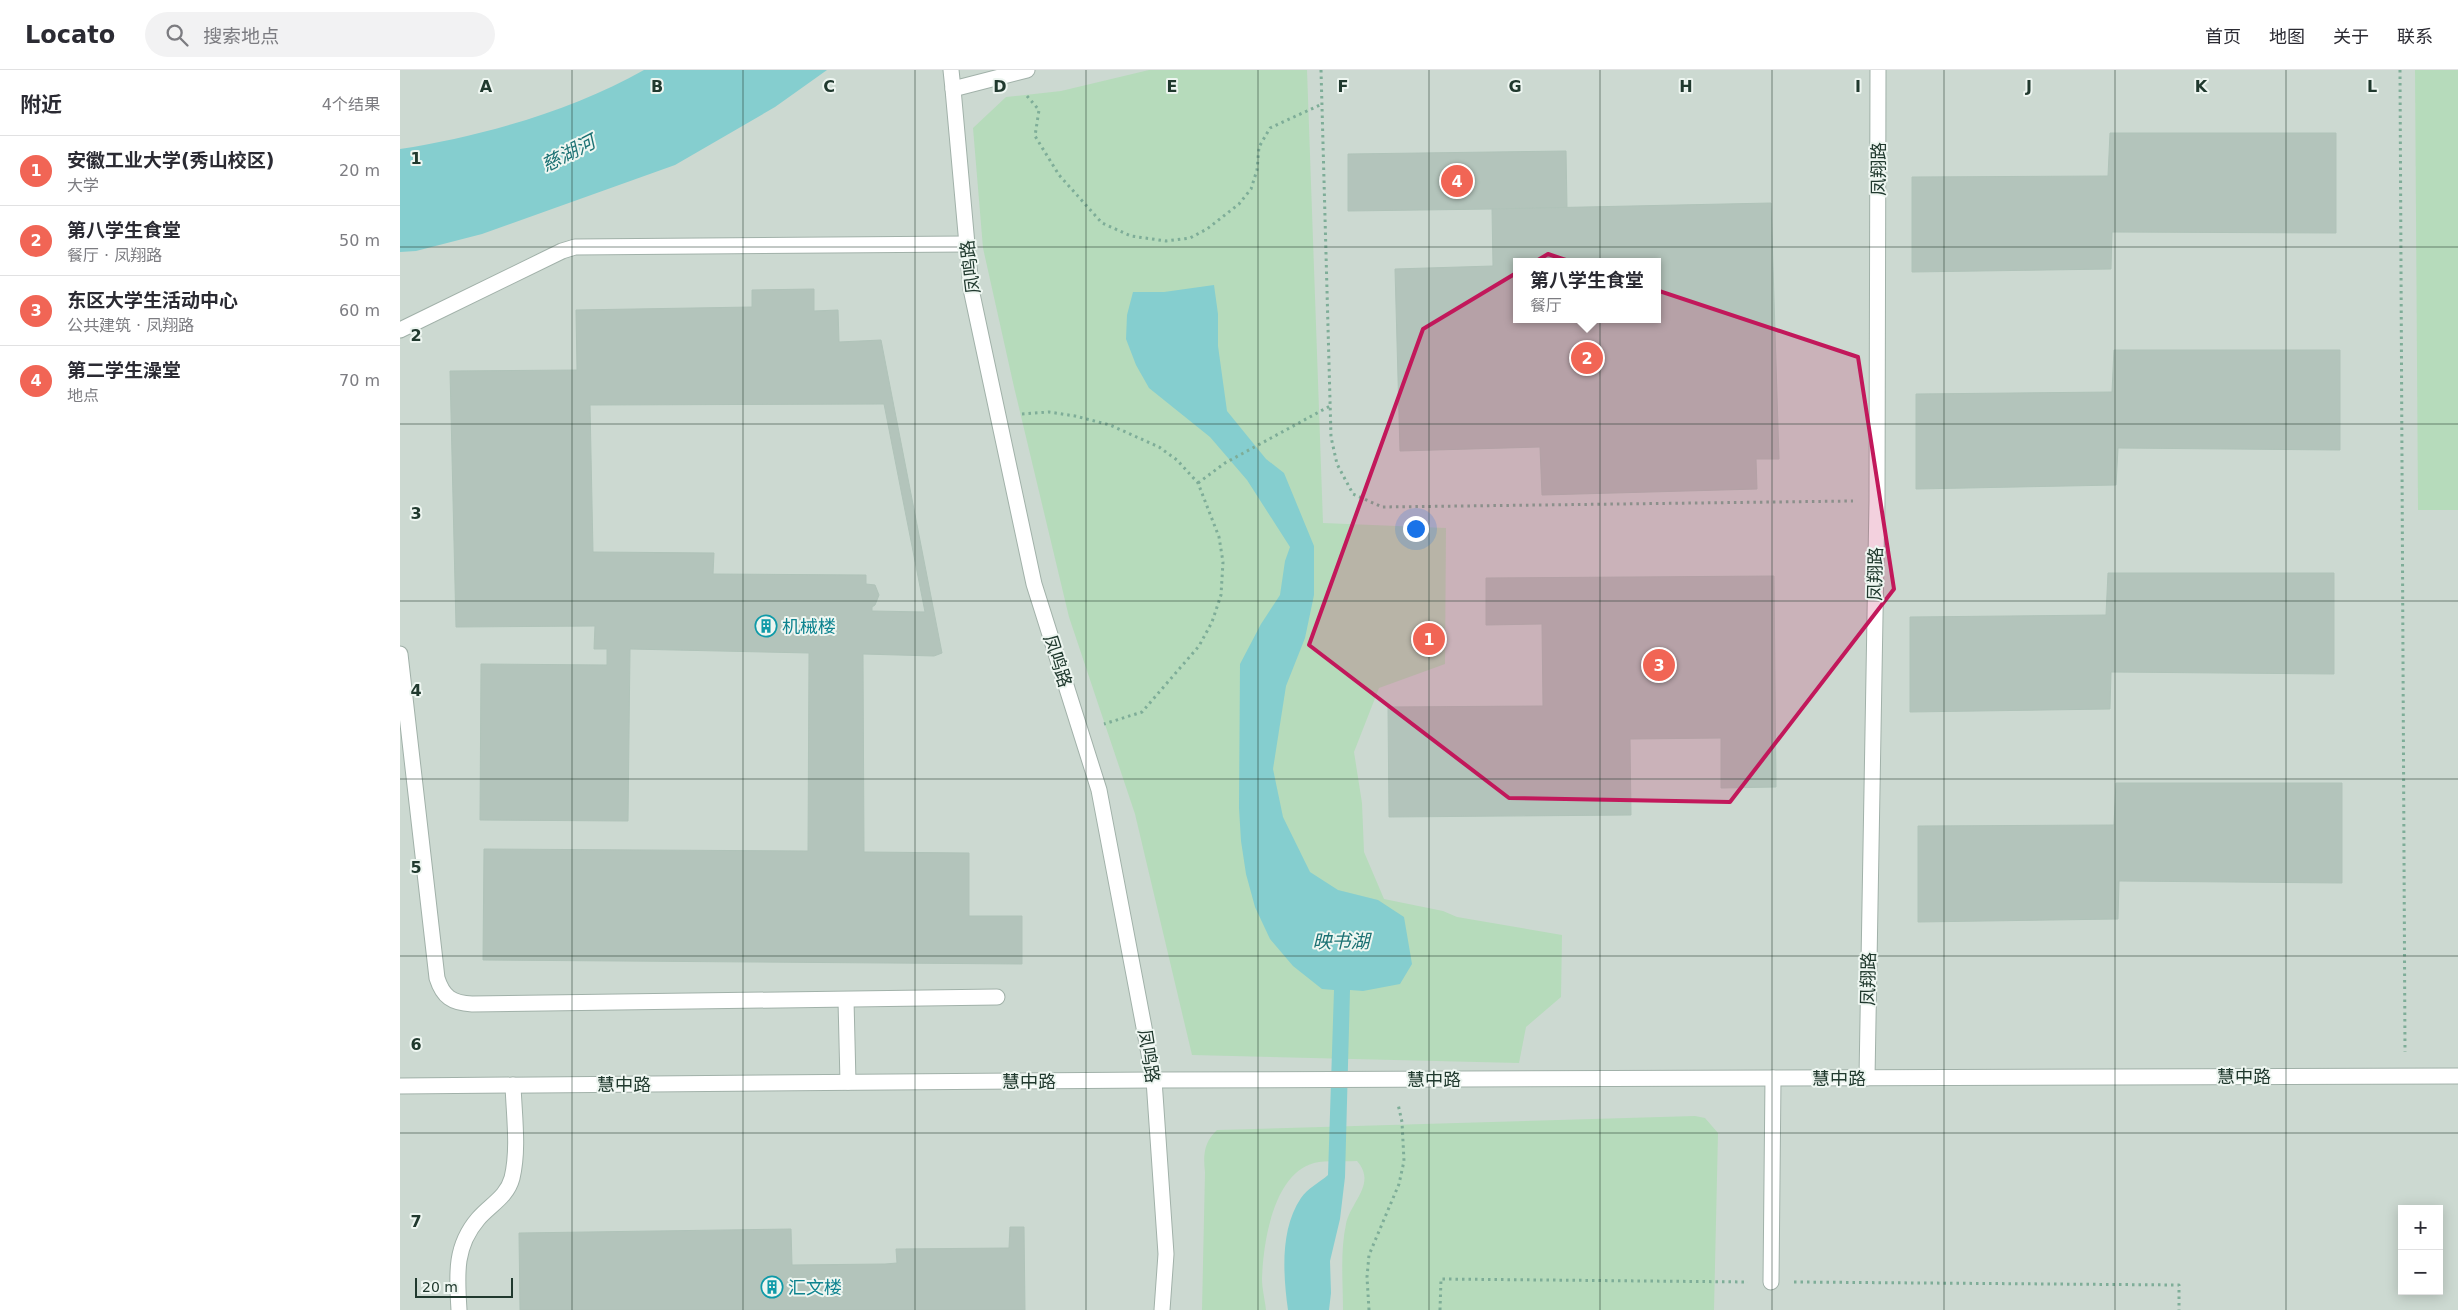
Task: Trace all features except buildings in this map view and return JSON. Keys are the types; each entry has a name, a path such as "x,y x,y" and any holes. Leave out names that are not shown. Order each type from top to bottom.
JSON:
{"street":[{"name":"凤鸣路","path":"951,70 972,289 1034,584 1099,790 1154,1080 1166,1254 1162,1310"},
{"path":"953,88 1027,70"},
{"name":"凤翔路","path":"1866,1078 1877,501 1878,70"},
{"path":"400,330 562,251 575,247 967,244"},
{"path":"400,654 437,978 440,989 447,998 457,1003 472,1004 997,997"},
{"path":"846,1000 848,1082"},
{"name":"慧中路","path":"405,1086 1154,1080 2458,1076"},
{"path":"1771,1282 1773,1078"},
{"path":"459,1310 456,1269 460,1250 478,1219 504,1194 512,1178 515,1142 514,1085"}],"path":[{"path":"1320,70 1331,437 1341,471 1353,494 1382,507 1877,501"},
{"path":"2400,70 2405,1076"},
{"path":"1009,74 1039,110 1035,136 1059,175 1102,223 1131,236 1166,241 1190,238 1207,229 1239,204 1251,189 1257,170 1259,147 1270,128 1322,104"},
{"path":"1198,483 1225,463 1330,406"},
{"path":"999,417 1049,412 1110,425 1159,447 1178,460 1198,483 1219,537 1223,562 1221,595 1212,622 1199,646 1142,712 1081,732"},
{"path":"1369,1310 1367,1277 1369,1255 1399,1184 1404,1161 1402,1122 1394,1079"},
{"path":"1440,1310 1441,1279 2179,1285 2179,1310"}],"highlighted area":[{"path":"1548,254 1858,357 1894,589 1730,802 1509,798 1309,645 1423,329"}],"shaded area":[{"path":"400,70 2458,70 2458,1310 400,1310"}],"green space":[{"path":"1149,70 1307,70 1323,523 1446,528 1445,664 1379,688 1354,752 1362,803 1364,852 1384,899 1443,911 1457,917 1562,935 1561,997 1526,1027 1519,1063 1192,1055 1135,814 1069,617 1014,387 983,248 973,128 1006,97 1061,91"},
{"path":"2415,70 2458,70 2458,510 2418,510"},
{"path":"1695,1116 1705,1118 1718,1133 1714,1310 1343,1310 1342,1256 1344,1235 1349,1216 1364,1185 1362,1169 1357,1161 1314,1163 1300,1170 1289,1181 1280,1195 1268,1230 1263,1264 1262,1287 1266,1310 1202,1310 1204,1154 1209,1139 1217,1130"}],"water":[{"name":"慈湖河","path":"644,70 827,70 775,107 675,165 482,234 416,251 400,252 400,149 462,137 526,120 588,98"},
{"name":"映书湖","path":"1214,285 1218,314 1218,346 1227,411 1266,459 1284,473 1314,546 1314,595 1305,638 1286,686 1273,769 1283,817 1310,872 1338,890 1378,900 1404,917 1412,964 1400,984 1363,991 1350,990 1345,1177 1340,1219 1330,1261 1331,1293 1329,1310 1288,1310 1284,1267 1286,1238 1294,1210 1301,1198 1328,1175 1334,990 1322,989 1293,966 1270,939 1255,907 1246,874 1239,808 1240,664 1261,624 1280,595 1285,561 1290,547 1247,480 1210,437 1149,388 1136,365 1126,339 1127,315 1133,292 1164,292"}],"place":[{"name":"第二学生澡堂","path":"1457,181"},
{"name":"第八学生食堂","path":"1587,358"},
{"name":"机械楼","path":"766,626"},
{"name":"安徽工业大学(秀山校区)","path":"1429,639"},
{"name":"东区大学生活动中心","path":"1659,665"},
{"name":"汇文楼","path":"772,1287"}]}
